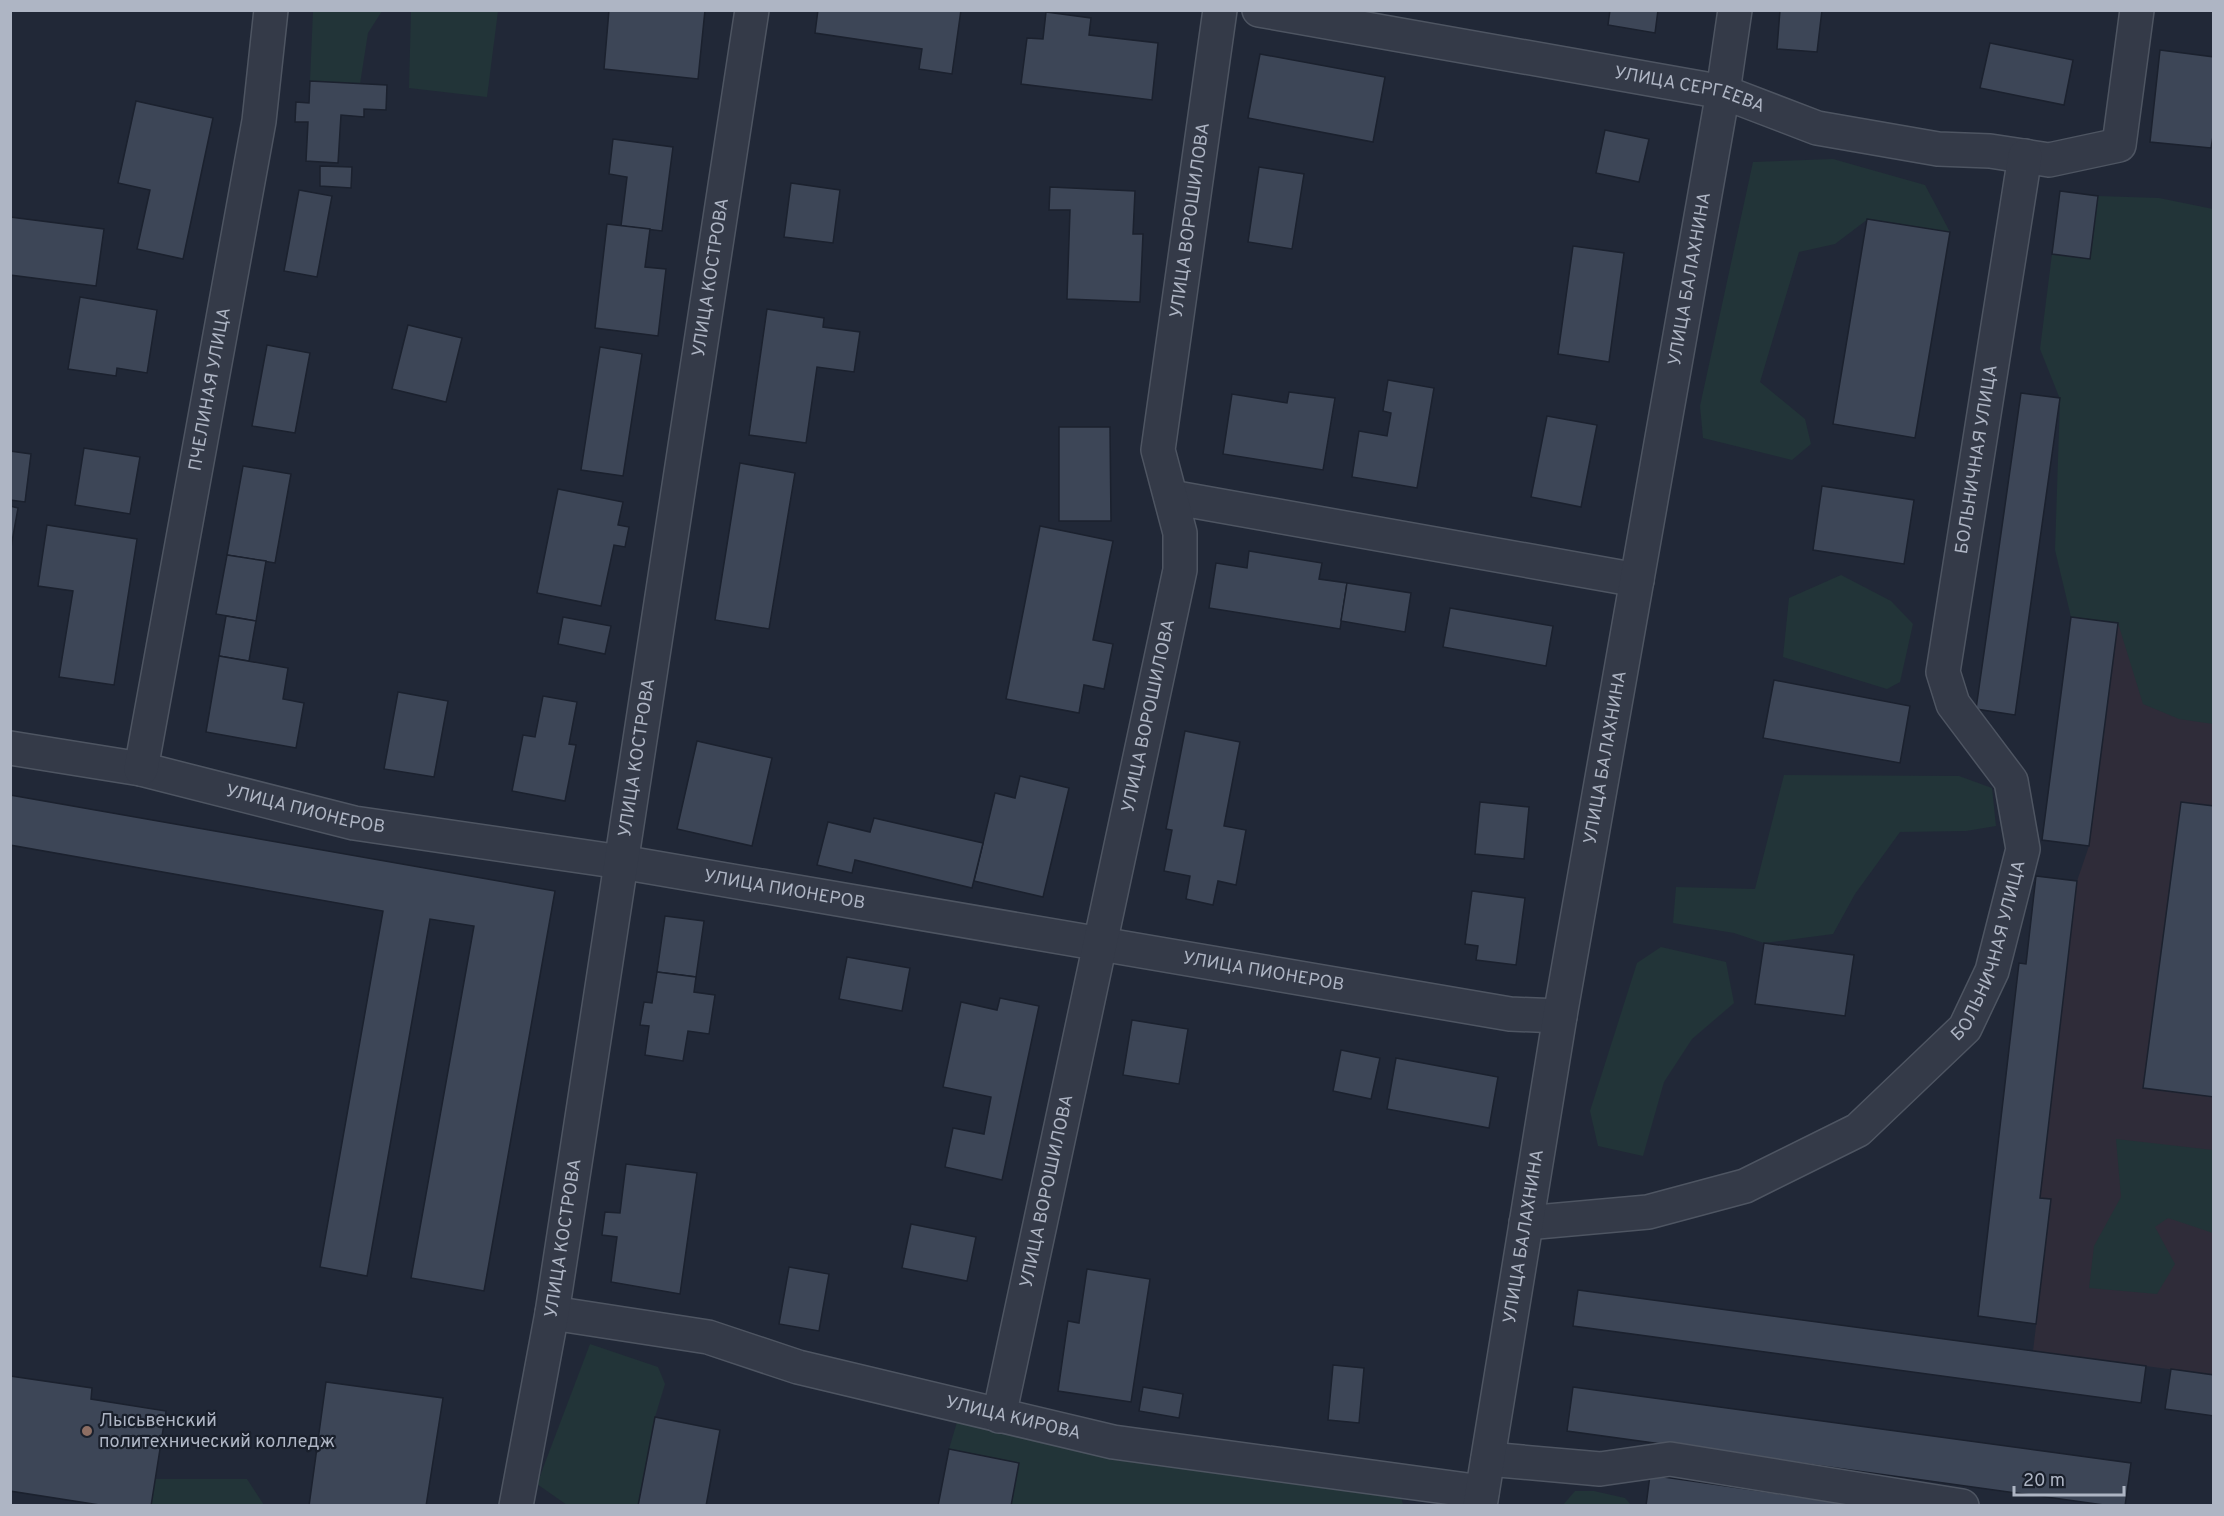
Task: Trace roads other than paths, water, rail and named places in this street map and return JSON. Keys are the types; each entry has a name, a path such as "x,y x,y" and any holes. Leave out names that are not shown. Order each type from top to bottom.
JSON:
{"street":[{"name":"ПЧЕЛИНАЯ УЛИЦА","path":"141,769 259,121 271,10"},
{"name":"УЛИЦА КОСТРОВА","path":"516,1506 552,1313 752,10"},
{"name":"УЛИЦА ВОРОШИЛОВА","path":"999,1416 1180,570 1180,533 1158,450 1220,10"},
{"name":"УЛИЦА СЕРГЕЕВА","path":"1259,10 1724,92 1818,128 1938,149 1990,151 2049,159 2118,145 2137,10"},
{"name":"УЛИЦА БАЛАХНИНА","path":"1481,1499 1560,1016 1724,92 1735,10"},
{"name":"БОЛЬНИЧНАЯ УЛИЦА","path":"1526,1222 1648,1212 1745,1186 1858,1130 1965,1028 1992,971 2023,849 2011,781 1953,704 1943,672 2025,156"},
{"path":"1171,497 1637,580"},
{"name":"УЛИЦА ПИОНЕРОВ","path":"10,748 141,769 354,823 621,862 1510,1014 1560,1016"},
{"name":"УЛИЦА КИРОВА","path":"552,1313 708,1337 798,1366 1113,1443 1481,1499"},
{"path":"1488,1459 1600,1469 1670,1459 1962,1506"}],"place":[{"name":"Лысьвенский политехнический колледж","path":"87,1431"}]}
